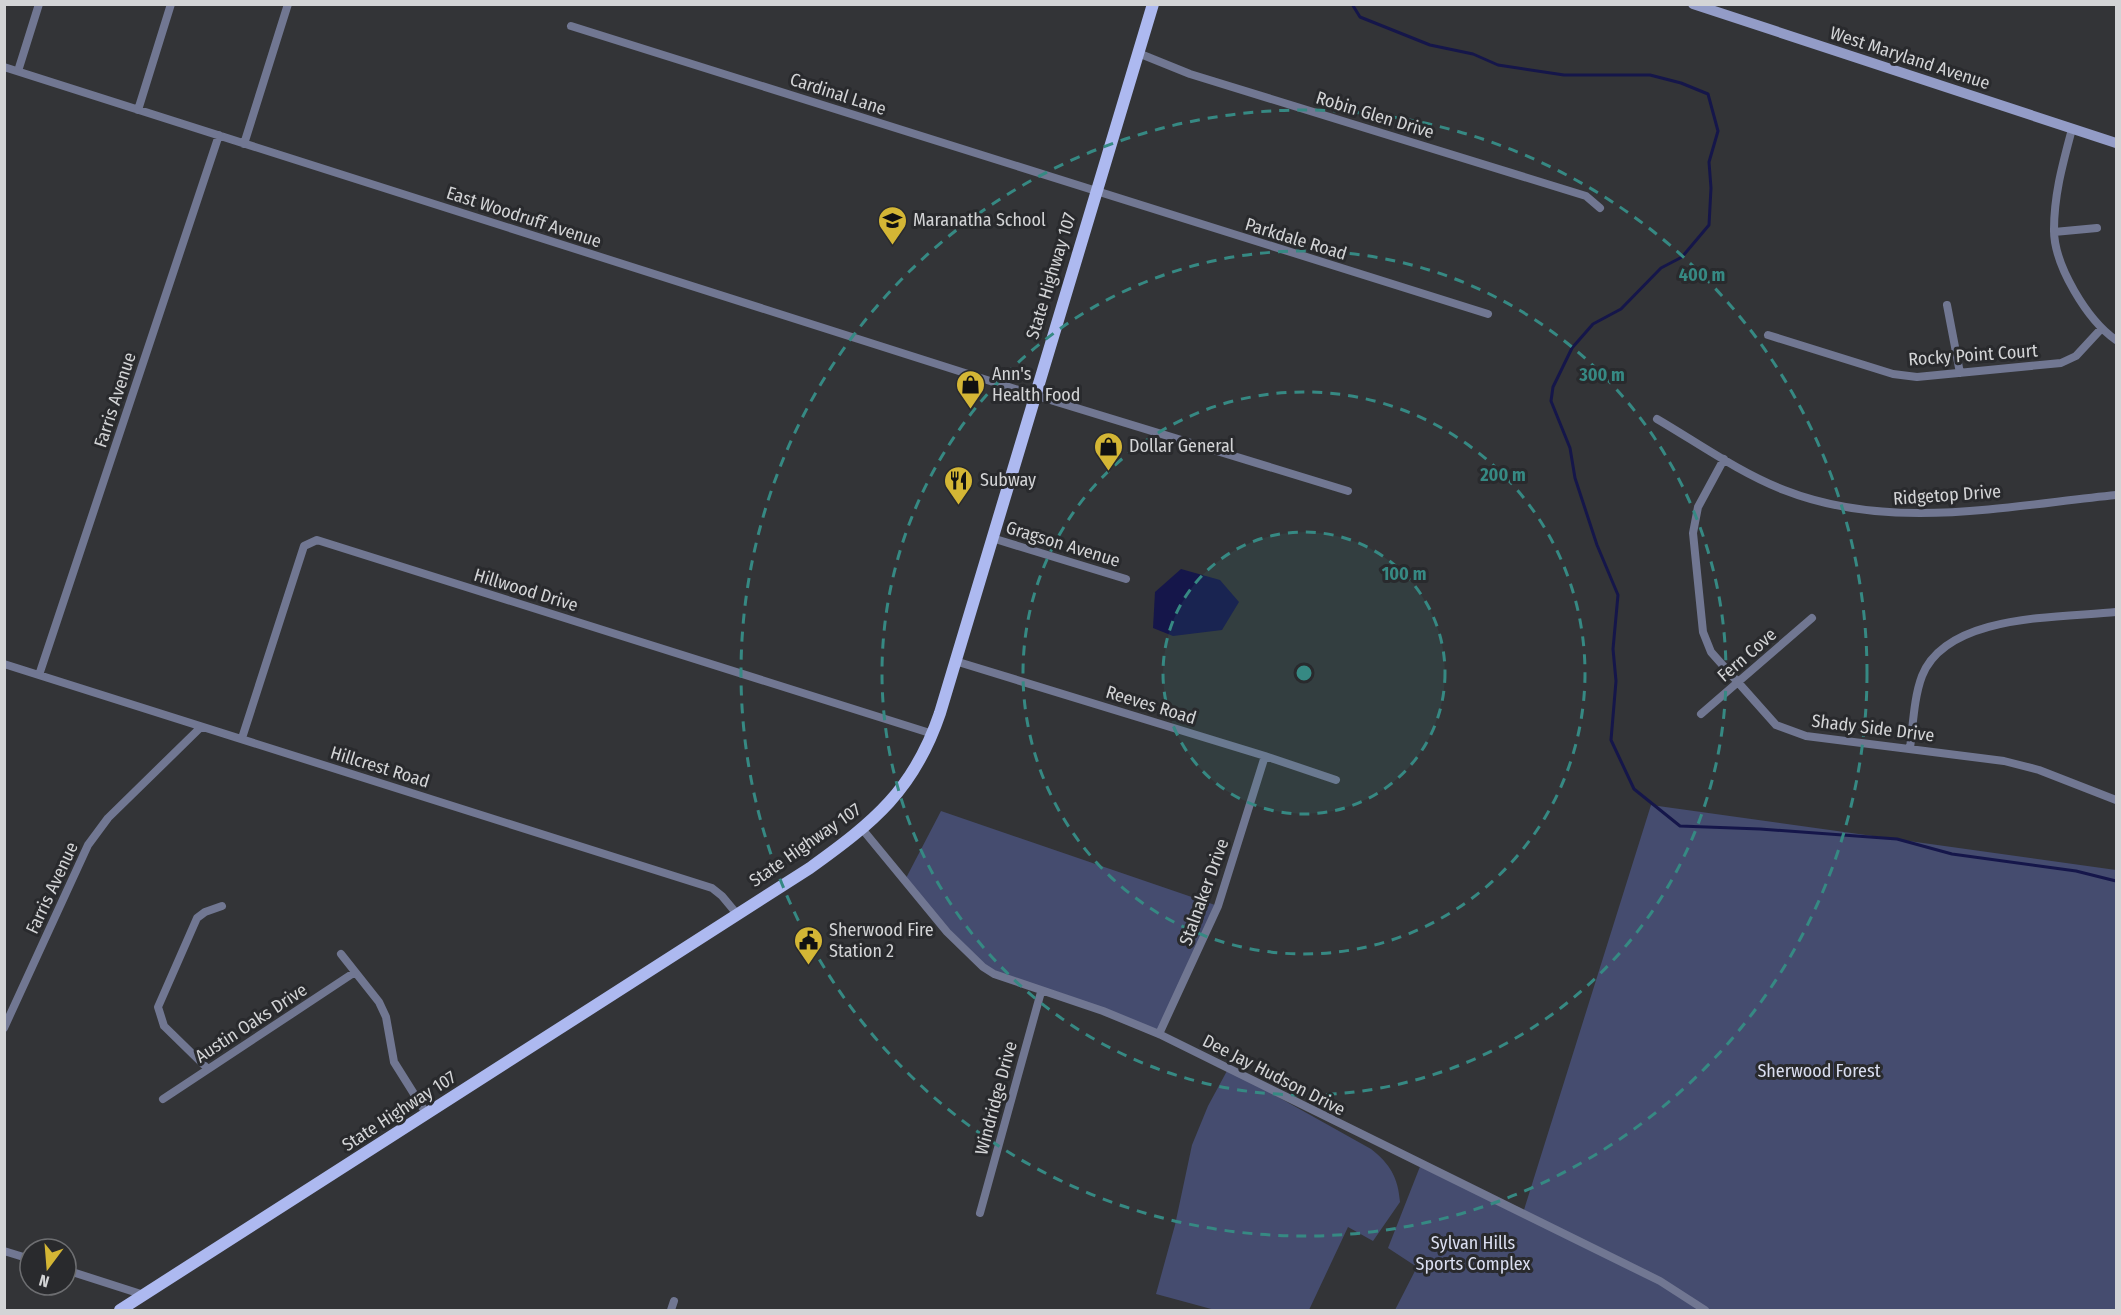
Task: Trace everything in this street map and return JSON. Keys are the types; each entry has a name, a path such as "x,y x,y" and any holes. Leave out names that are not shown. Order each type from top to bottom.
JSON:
{"main road":[{"name":"State Highway 107","path":"120,1311 738,914 863,830 898,793 933,734 1153,4"}],"street":[{"path":"18,71 39,4"},
{"path":"138,110 171,4"},
{"path":"244,144 288,4"},
{"name":"West Maryland Avenue","path":"1693,4 2116,143"},
{"name":"Cardinal Lane","path":"571,26 1095,192"},
{"name":"Robin Glen Drive","path":"1138,53 1212,81 1586,196 1600,208"},
{"name":"East Woodruff Avenue","path":"4,67 1034,395 1348,491"},
{"path":"2072,129 2057,185 2054,232 2068,280 2101,330 2116,340"},
{"name":"Farris Avenue","path":"39,675 219,135"},
{"name":"Parkdale Road","path":"1095,192 1488,314"},
{"path":"2054,232 2097,228"},
{"path":"1947,305 1960,373"},
{"name":"Rocky Point Court","path":"1768,335 1893,374 1917,377 2061,363 2076,356 2101,330"},
{"name":"Ridgetop Drive","path":"1657,420 1724,459 1784,490 1856,511 1892,515 1932,514 2116,495"},
{"name":"Shady Side Drive","path":"1724,459 1698,507 1693,533 1703,632 1711,652 1776,725 1806,736 2004,761 2039,770 2116,800"},
{"name":"Gragson Avenue","path":"992,538 1126,579"},
{"name":"Hillwood Drive","path":"242,738 304,546 317,540 933,734"},
{"path":"1910,748 1922,676 1935,654 1961,635 1990,625 2116,612"},
{"name":"Fern Cove","path":"1701,714 1812,618"},
{"name":"Reeves Road","path":"955,662 1265,756 1336,780"},
{"name":"Hillcrest Road","path":"4,664 712,888 738,914"},
{"name":"Farris Avenue","path":"4,1028 88,845 108,818 201,727"},
{"name":"Stalnaker Drive","path":"1159,1034 1218,906 1265,756"},
{"name":"Dee Jay Hudson Drive","path":"863,830 964,950 994,974 1041,992 1103,1011 1159,1034 1660,1281 1705,1311"},
{"path":"208,1069 164,1026 158,1007 197,918 205,912 222,906"},
{"path":"341,954 379,1002 386,1017 394,1062 426,1113"},
{"name":"Austin Oaks Drive","path":"163,1099 355,972"},
{"name":"Windridge Drive","path":"980,1213 1041,992"},
{"path":"78,1274 144,1295"},
{"path":"671,1311 674,1301"}],"green space":[{"name":"Sherwood Forest","path":"1651,805 2116,870 2116,1310 1395,1310 1417,1267 1388,1248 1421,1164 1523,1213"},
{"path":"941,811 1218,906 1159,1034 983,967 905,880"},
{"path":"1228,1069 1371,1149 1388,1166 1395,1178 1400,1202 1373,1241 1348,1227 1309,1310 1215,1310 1156,1294 1175,1225 1192,1145 1208,1106"}],"shaded area":[{"path":"1181,569 1220,580 1239,602 1222,630 1173,636 1153,628 1155,592"}],"waterway":[{"path":"1352,4 1360,17 1430,45 1473,54 1498,65 1564,75 1650,75 1681,83 1708,94 1718,131 1709,162 1711,188 1709,225 1682,257 1661,268 1621,309 1593,324 1572,348 1553,387 1551,401 1570,448 1575,478 1597,545 1618,595 1613,649 1616,681 1611,740 1634,789 1680,826 1897,839 1952,854 2076,871 2116,881"}],"place":[{"name":"Maranatha School","path":"892,246"},
{"name":"Ann's Health Food","path":"971,410"},
{"name":"Dollar General","path":"1108,472"},
{"name":"Subway","path":"959,506"},
{"name":"Sherwood Fire Station 2","path":"808,966"}],"park label":[{"name":"Sylvan Hills Sports Complex","path":"1473,1253"}]}
